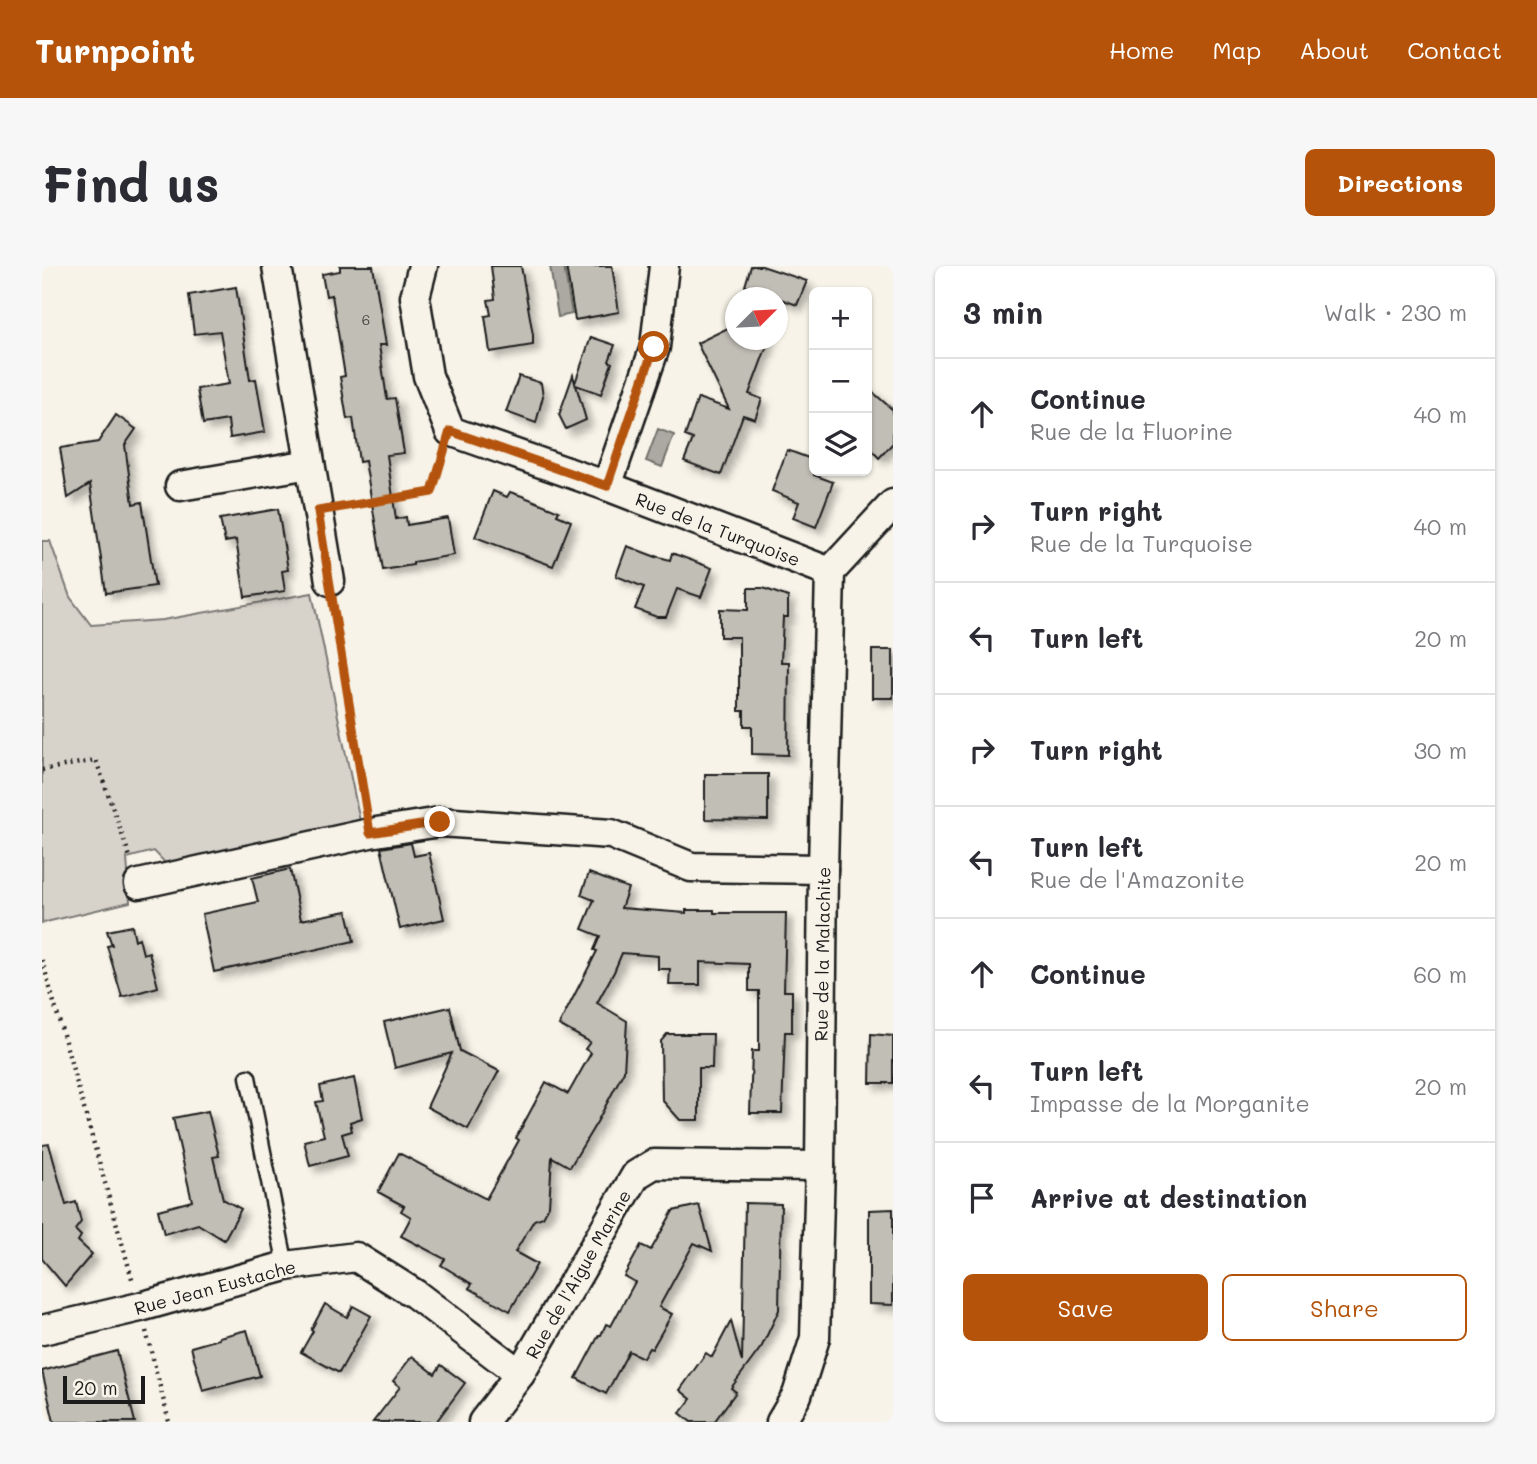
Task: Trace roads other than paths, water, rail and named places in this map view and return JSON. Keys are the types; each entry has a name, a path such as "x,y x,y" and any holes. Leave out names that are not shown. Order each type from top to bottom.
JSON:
{"street":[{"path":"277,266 330,582"},
{"name":"Rue de la Turquoise","path":"423,266 415,297 417,310 428,376 450,431 607,486 830,572"},
{"path":"607,486 654,347 664,266"},
{"path":"180,486 310,464"},
{"path":"830,572 893,504"},
{"name":"Rue de la Malachite","path":"781,1422 797,1395 815,1339 830,572"},
{"path":"139,884 370,833 440,822 611,834 691,867 823,869"},
{"name":"Rue de l'Aigue Marine","path":"483,1422 520,1374 636,1175 653,1164 820,1166"},
{"name":"Rue Jean Eustache","path":"42,1330 140,1307 286,1266 356,1257 415,1294 520,1374"}],"lane":[{"path":"248,1077 286,1266"}]}
